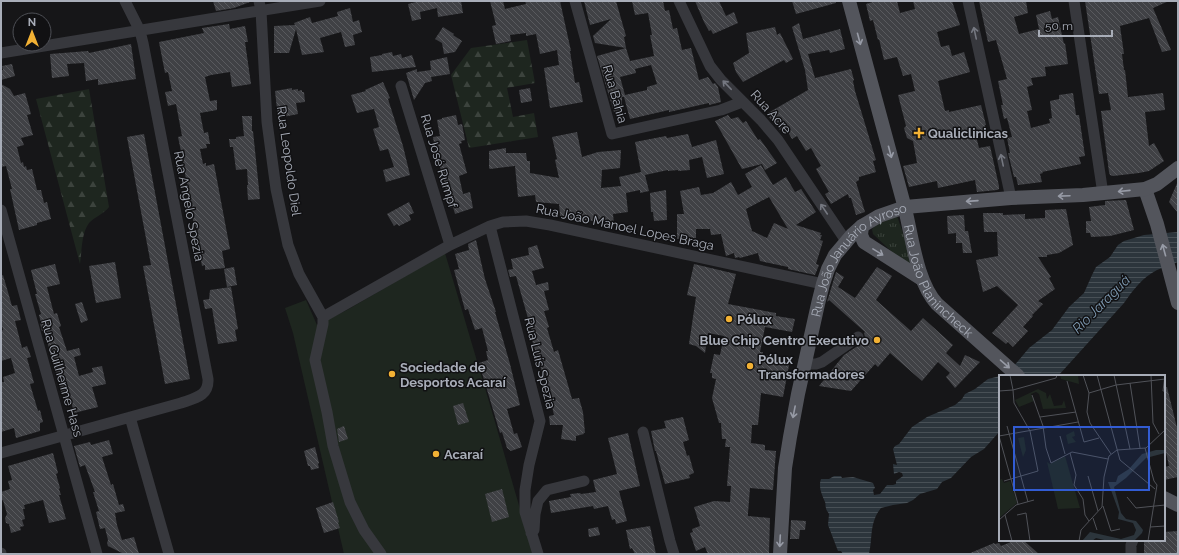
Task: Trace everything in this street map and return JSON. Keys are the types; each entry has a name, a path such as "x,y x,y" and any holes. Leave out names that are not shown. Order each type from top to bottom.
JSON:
{"main road":[{"name":"Rua João Planincheck","path":"849,1 905,206 922,279 932,298 937,304 1017,375"},
{"path":"1178,168 1157,184 1145,189 1157,224 1178,303"},
{"name":"Rua João Januário Ayroso","path":"780,554 785,468 804,364 822,284 835,255 846,241 862,226 879,216 905,206 1011,198 1103,194 1145,189"},
{"path":"862,226 861,235 864,242 922,279"},
{"path":"1165,498 1178,505"}],"street":[{"name":"Rua Angelo Spezia","path":"125,1 140,31 143,43 208,378 208,386 204,393 195,398 130,417"},
{"path":"1,53 140,31 260,6 320,1"},
{"name":"Rua Bahia","path":"574,1 612,134 721,110 742,102"},
{"name":"Rua Acre","path":"679,1 710,66 721,80 761,120 778,140 846,241"},
{"path":"968,1 1011,198"},
{"path":"1074,1 1103,194"},
{"name":"Rua Leopoldo Diel","path":"260,6 267,122 276,189 288,245 299,274 323,318"},
{"name":"Rua José Rumpf","path":"401,86 450,245"},
{"name":"Rua Guilherme Hass","path":"1,210 97,554"},
{"name":"Rua João Manoel Lopes Braga","path":"323,318 450,245 490,226 503,222 526,221 550,224 822,284"},
{"name":"Rua Luís Spezia","path":"490,226 540,422 529,465 525,490 525,512 530,533 538,554"},
{"path":"323,318 322,331 315,360 333,446 350,502 364,530 381,554"},
{"path":"804,364 816,364 822,362 858,337"},
{"path":"1,453 130,417 169,554"},
{"path":"643,432 674,554"},
{"path":"530,533 534,530 538,501 547,490 584,481"},
{"path":"1131,554 1133,541"}],"green space":[{"path":"527,40 535,83 507,88 513,117 534,113 538,137 469,148 451,75 471,48"},
{"path":"89,89 109,207 91,221 86,227 83,237 80,264 36,99"},
{"path":"897,216 913,262 907,266 873,234 872,229 876,225"},
{"name":"Sociedade de Desportos Acaraí","path":"445,253 533,554 344,554 293,333 285,308 306,300 317,325 347,310"}],"water":[{"name":"Rio Jaraguá","path":"1178,232 1178,262 1157,270 1143,280 1059,375 1003,375 1008,373 1029,348 1052,330 1069,307 1084,293 1096,267 1110,257 1118,245 1124,241 1144,235"},
{"path":"999,376 999,432 984,449 971,457 951,478 942,482 937,489 920,494 907,503 881,508 873,525 869,554 843,554 841,551 838,551 828,525 829,514 826,510 821,491 821,479 829,479 834,476 841,476 842,478 853,477 873,483 875,488 873,490 874,495 880,494 887,485 896,484 896,481 903,476 902,473 899,472 894,474 893,464 897,465 893,449 899,444 912,427 927,417 955,405 965,394 975,389 988,379"}],"building":[{"path":"213,1 250,2 234,8 216,11"},
{"path":"420,1 461,1 463,13 438,17 437,8 420,12 421,19 412,21 408,4"},
{"path":"490,1 503,1 505,9 526,4 525,1 560,1 571,51 575,83 579,82 583,102 550,108 544,68 559,65 557,50 540,54 536,34 526,36 526,33 510,35 511,41 496,44 492,26 496,25"},
{"path":"584,1 616,1 626,36 624,37 626,48 595,43 593,36 611,19 590,25"},
{"path":"632,1 663,1 665,11 669,10 673,29 677,28 682,50 691,48 699,80 708,77 713,84 715,83 718,87 721,102 709,105 709,103 669,112 669,110 630,119 624,97 622,97 622,111 614,112 597,56 626,48 630,61 654,56 648,13 635,15","holes":["651,65 657,84 647,87 647,90 625,95 620,77 636,73 635,69"]},
{"path":"695,1 719,1 726,16 734,12 738,23 713,34 711,30 709,31 704,22"},
{"path":"792,1 836,1 836,3 796,14"},
{"path":"876,1 897,1 900,13 915,9 913,1 952,1 960,25 937,32 941,47 949,45 952,56 964,52 970,72 938,81 945,111 949,110 949,112 981,105 986,130 975,132 979,148 990,146 999,189 977,192 975,180 938,188 937,181 909,187 903,166 917,163 913,141 907,138 904,128 906,126 898,95 915,91 911,74 903,76 897,57 884,60 873,20 870,21 866,4"},
{"path":"979,1 1026,1 1028,13 1014,17 1019,34 1039,29 1036,15 1050,11 1052,19 1058,17 1064,44 1065,43 1068,64 1045,67 1046,76 1031,78 1033,85 1027,87 1032,110 1027,111 1031,128 1050,123 1049,119 1052,118 1050,101 1059,99 1059,95 1073,93 1076,115 1079,115 1085,156 1079,157 1081,164 1042,172 1043,173 1040,174 1042,182 1018,185 1016,177 1014,177 1008,153 1010,153 1007,138 1012,137 1007,118 1004,119 998,81 1007,79 996,40 988,42"},
{"path":"1085,1 1169,1 1153,8 1171,50 1162,52 1149,18 1120,26 1128,97 1163,93 1165,110 1145,112 1149,146 1154,143 1164,161 1149,171 1113,176 1110,175 1101,111 1111,110 1108,93 1099,94"},
{"path":"350,8 353,22 359,20 362,32 353,35 355,45 345,47 341,32 320,38 324,52 302,55 296,29 289,53 274,53 274,26 295,25 294,23 310,17 312,23 338,16 337,12"},
{"path":"799,23 803,39 840,29 845,49 830,53 829,50 808,54 815,78 851,69 855,91 876,160 873,161 876,172 859,177 859,180 856,182 865,212 856,215 851,198 849,198 848,194 831,204 825,194 829,192 816,169 821,166 811,148 806,151 797,136 792,139 785,127 780,130 769,117 768,113 808,90 805,70 792,27"},
{"path":"229,24 230,29 245,26 248,42 245,42 251,84 232,87 230,72 205,77 210,101 217,100 217,110 200,113 204,133 208,132 210,144 206,144 207,148 200,149 203,164 206,163 206,166 214,164 230,249 222,251 225,268 205,270 205,265 202,266 199,255 178,137 182,136 176,104 168,106 165,92 172,91 168,72 165,73 159,42 204,33 202,28"},
{"path":"443,27 462,41 455,52 444,54 442,43 435,39"},
{"path":"775,27 777,35 780,33 793,59 786,63 784,60 743,82 736,72 733,63 749,53 746,33"},
{"path":"131,44 136,79 98,85 98,79 86,81 84,63 67,64 69,76 52,78 50,54 88,51 89,53"},
{"path":"392,52 393,56 401,54 402,58 412,55 416,67 372,72 370,57"},
{"path":"447,57 450,74 431,77 432,81 425,83 414,100 406,73 417,69 417,72 431,70 430,61"},
{"path":"12,64 15,76 1,80 1,70 3,70 2,66"},
{"path":"383,82 390,98 388,99 403,146 410,175 386,182 383,170 394,167 388,149 380,151 373,129 379,127 374,109 357,113 351,95 366,91 365,90"},
{"path":"1,84 10,89 14,96 25,93 31,114 27,115 33,135 21,138 24,145 17,147 21,163 23,162 24,167 26,166 27,170 32,169 37,190 41,190 44,203 47,202 51,219 19,230 10,189 12,189 6,166 1,167"},
{"path":"292,88 292,90 298,89 298,91 302,90 302,92 304,92 305,102 296,103 298,114 278,118 275,91"},
{"path":"530,88 532,101 521,103 519,90"},
{"path":"456,115 458,125 462,124 465,140 461,141 462,143 459,144 467,173 459,176 463,194 470,192 473,208 455,214 453,207 450,208 442,173 436,155 433,137 440,136 437,120"},
{"path":"728,115 731,119 738,117 743,123 746,121 758,140 760,139 777,163 765,170 762,164 742,169 715,121"},
{"path":"242,116 252,116 252,131 260,199 248,200 247,169 236,170 233,147 230,147 229,139 236,139 236,137 244,136"},
{"path":"577,132 582,157 598,152 621,150 620,168 602,170 601,188 621,186 619,177 641,172 635,142 666,136 667,138 688,134 692,147 716,140 724,174 707,178 702,157 689,160 690,170 668,170 645,175 649,191 640,193 640,190 626,193 628,212 613,214 614,224 604,225 604,222 564,218 564,216 560,216 559,204 536,202 535,195 518,197 515,166 489,168 489,151 506,148 506,153 526,153 527,161 530,161 530,173 559,178 555,160 557,159 552,137"},
{"path":"144,134 190,379 165,384 143,266 151,265 127,137"},
{"path":"761,165 773,185 786,177 795,192 801,189 816,212 796,225 821,233 820,235 822,235 820,240 823,241 816,264 819,265 815,275 760,261 758,253 740,258 735,258 734,253 726,256 721,234 711,235 710,229 696,229 696,238 677,239 677,214 684,214 680,191 699,187 701,195 713,193 731,182 738,195 752,187 745,174","holes":["769,197 788,229 774,223 767,238 752,231 746,209"]},
{"path":"1178,181 1178,213 1169,202"},
{"path":"666,190 667,220 654,221 653,212 651,212 650,193"},
{"path":"1126,200 1134,230 1110,236 1091,237 1090,233 1086,233 1086,221 1091,221 1089,207 1105,205 1105,201"},
{"path":"409,202 414,213 409,215 411,220 399,226 397,224 394,226 387,214"},
{"path":"1066,209 1073,245 1059,253 1047,255 1047,257 1038,257 1051,277 1049,278 1055,289 1038,301 1043,304 1023,327 1028,331 1013,347 1008,342 1006,344 992,333 1018,305 997,286 983,292 976,260 998,256 997,232 984,232 983,213 1003,213 1003,215 1025,214 1025,219 1045,218 1045,210"},
{"path":"964,215 965,231 968,231 972,253 963,253 962,243 956,243 956,233 948,234 947,216"},
{"path":"476,240 485,279 496,312 520,405 507,409 514,434 517,433 522,447 511,451 507,448 502,432 500,433 479,363 488,360 486,351 488,351 482,328 475,330 468,309 465,310 454,270 459,269 455,254 469,250 468,244"},
{"path":"537,245 544,268 532,271 536,285 548,282 549,290 544,291 549,310 544,311 549,327 547,328 554,352 558,350 572,399 579,398 583,412 585,433 576,436 576,441 561,439 563,425 550,425 549,416 554,415 549,394 531,337 533,336 516,276 510,277 508,270 513,269 511,259 529,255 528,248"},
{"path":"115,262 121,298 96,303 89,266"},
{"path":"55,264 60,284 47,287 54,314 57,313 61,326 59,327 67,351 79,348 81,355 74,357 79,376 93,372 92,368 102,366 106,384 92,387 98,407 74,413 69,393 62,395 44,331 42,331 39,315 41,314 35,294 37,294 31,270"},
{"path":"694,264 736,274 728,304 776,313 776,316 795,319 792,332 765,327 760,352 763,352 763,355 790,360 783,397 761,393 758,425 752,425 751,443 765,445 765,450 776,451 773,490 750,488 748,513 748,516 770,518 769,554 708,554 705,547 696,551 690,533 693,532 692,529 700,526 694,507 714,501 730,502 731,486 727,486 730,447 725,447 726,439 722,439 721,423 719,423 712,398 716,379 712,378 712,373 710,373 714,354 720,355 724,336 708,333 705,353 696,346 689,344 696,297 687,295"},
{"path":"234,267 237,285 227,287 224,269"},
{"path":"877,267 892,276 876,300 911,331 923,318 953,345 946,353 960,366 965,355 980,362 955,388 946,377 950,373 938,362 922,381 890,353 878,367 875,364 851,391 819,386 844,355 862,343 865,337 865,332 829,300 827,302 836,272 844,277 838,287 855,298"},
{"path":"3,275 12,306 17,305 21,320 15,321 22,348 27,346 31,357 27,358 34,383 30,384 43,422 40,423 40,431 16,438 14,428 1,432 1,382 4,382 3,377 15,373 11,358 1,361 1,331 3,330 1,322 1,276"},
{"path":"231,287 238,329 235,330 237,341 218,344 212,308 205,309 203,300 209,299 210,290"},
{"path":"82,302 88,320 81,323 75,304"},
{"path":"1165,387 1167,387 1178,432 1178,477 1165,480 1165,467 1169,466 1165,448"},
{"path":"463,403 469,422 458,425 453,406"},
{"path":"683,417 689,440 683,442 687,456 689,455 694,473 689,475 690,478 665,484 655,451 651,431 666,428 664,421"},
{"path":"344,426 348,439 339,442 337,429"},
{"path":"628,433 640,486 619,491 627,521 616,524 615,519 612,520 608,506 594,509 593,506 551,513 549,501 571,497 570,494 596,492 593,480 617,474 608,438"},
{"path":"109,440 113,454 102,457 111,485 113,484 119,505 123,504 125,511 115,513 117,525 122,540 134,537 139,554 124,554 108,546 105,528 100,529 96,512 99,511 93,492 95,492 85,465 80,467 74,446 90,442 91,445"},
{"path":"315,447 319,468 311,470 310,466 308,466 304,451"},
{"path":"53,453 58,473 56,474 61,495 59,495 66,519 49,523 43,500 24,505 25,509 23,509 25,519 22,520 24,526 20,527 21,530 11,533 9,524 6,523 5,518 7,514 3,500 1,501 1,492 10,489 8,481 12,480 8,466"},
{"path":"502,489 509,517 492,522 485,494"},
{"path":"333,502 340,528 324,533 316,508"},
{"path":"791,520 806,521 805,530 800,530 799,539 790,539"},
{"path":"650,526 656,554 635,554 632,548 630,549 626,530"},
{"path":"598,527 600,535 589,537 588,529"},
{"path":"1178,531 1178,554 1144,554 1144,541 1165,541 1165,532"},
{"path":"1014,541 1024,541 1039,554 968,554 994,543 999,543 1001,546"}],"place":[{"name":"Qualiclinicas","path":"919,133"},
{"name":"Pólux","path":"729,319"},
{"name":"Blue Chip Centro Executivo","path":"877,340"},
{"name":"Pólux Transformadores","path":"750,366"},
{"name":"Sociedade de Desportos Acaraí","path":"392,374"},
{"name":"Acaraí","path":"436,454"}]}
